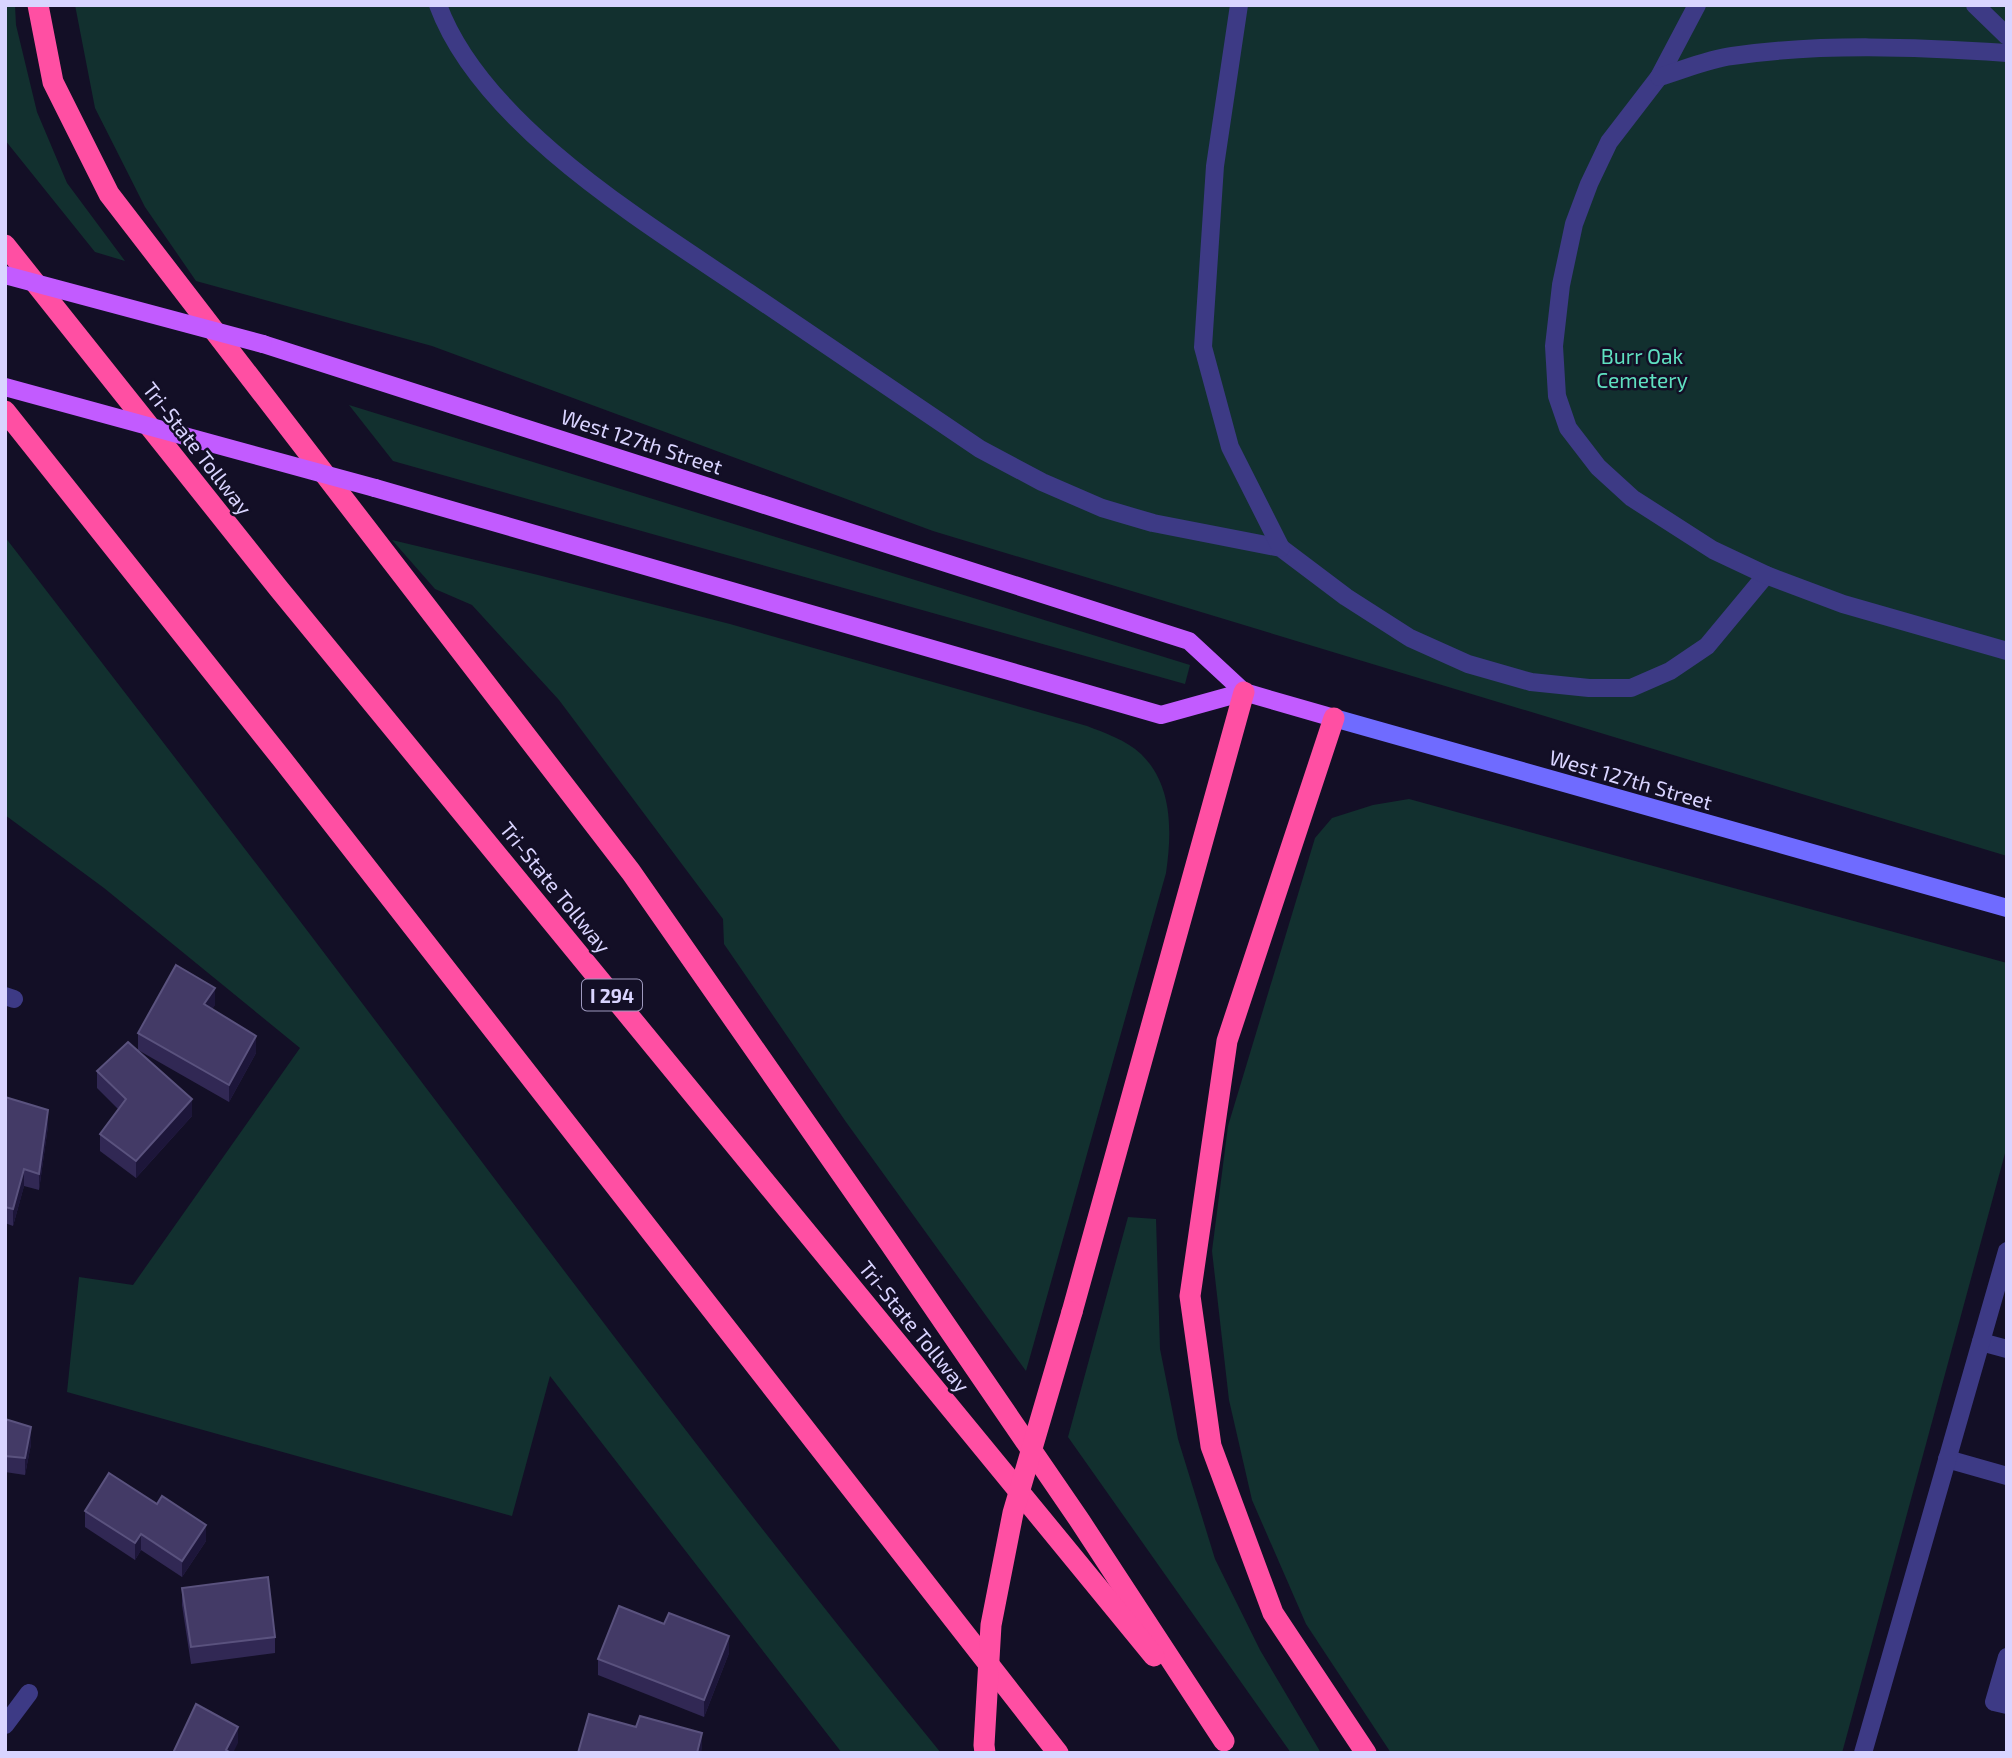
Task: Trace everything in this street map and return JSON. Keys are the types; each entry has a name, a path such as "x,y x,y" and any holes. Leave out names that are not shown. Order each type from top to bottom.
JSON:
{"highway":[{"path":"38,5 53,82 109,194 631,872 1080,1521 1228,1747"},
{"name":"Tri-State Tollway","path":"5,244 279,589 1228,1747"},
{"path":"5,411 282,759 1058,1753"},
{"path":"985,1753 991,1625 1013,1513 1072,1312 1244,692"},
{"path":"1334,718 1227,1041 1190,1296 1211,1446 1273,1613 1366,1753"}],"main road":[{"name":"West 127th Street","path":"5,275 263,344 1189,641 1244,692 2007,908"},
{"path":"5,387 375,488 1161,715 1244,692"}],"street":[{"path":"438,5 445,24 470,63 511,114 616,202 981,449 1042,482 1102,509 1153,523 1281,548 1346,597 1410,638 1468,664 1531,682 1589,688 1631,688 1670,671 1707,646 1766,575"},
{"path":"1239,5 1215,166 1203,347 1230,447 1281,548"},
{"path":"1697,5 1660,77 1609,142 1589,184 1574,225 1561,285 1554,346 1557,396 1568,428 1598,467 1632,498 1713,550 1766,575 1843,604 2007,651"},
{"path":"1975,5 2007,36"},
{"path":"1660,77 1730,56 1824,48 1943,49 2007,53"},
{"path":"1863,1753 2007,1251"},
{"path":"1981,1342 2007,1349"},
{"path":"1947,1459 2007,1476"},
{"path":"2007,1657 1994,1702 2007,1705"},
{"path":"5,1725 29,1693"}],"green space":[{"path":"5,5 15,5 16,25 37,112 67,183 125,261 95,252 5,140"},
{"name":"Burr Oak Cemetery","path":"75,5 2007,5 2007,856 933,531 432,346 196,281 145,207 95,108"},
{"path":"349,405 1190,665 1185,684 393,461"},
{"path":"5,537 671,1411 941,1753 842,1753 550,1376 512,1516 67,1392 79,1277 133,1285 300,1048 104,888 5,815"},
{"path":"392,540 730,624 1087,726 1129,745 1152,766 1165,794 1168,810 1166,873 1026,1371 846,1122 724,944 723,919 559,700 472,605 435,589"},
{"path":"1409,799 2007,963 2007,1146 1842,1753 1391,1753 1306,1624 1252,1500 1229,1400 1212,1251 1228,1126 1315,838 1332,818 1373,805"},
{"path":"1128,1217 1156,1219 1160,1349 1178,1439 1215,1559 1260,1650 1321,1753 1291,1753 1068,1437"}],"building":[{"path":"176,965 215,988 204,1004 256,1036 229,1085 138,1033"},
{"path":"128,1042 192,1099 136,1161 100,1134 126,1099 97,1071"},
{"path":"5,1097 48,1110 39,1174 24,1169 13,1209 5,1207"},
{"path":"5,1419 31,1427 25,1458 5,1456"},
{"path":"109,1473 157,1504 162,1496 206,1525 182,1561 141,1534 135,1543 85,1511"},
{"path":"268,1577 275,1637 191,1647 182,1588"},
{"path":"619,1606 664,1624 669,1613 729,1636 704,1700 598,1659"},
{"path":"196,1704 238,1727 226,1750 231,1753 173,1753"},
{"path":"589,1714 636,1727 640,1716 702,1733 697,1753 578,1753"}]}
